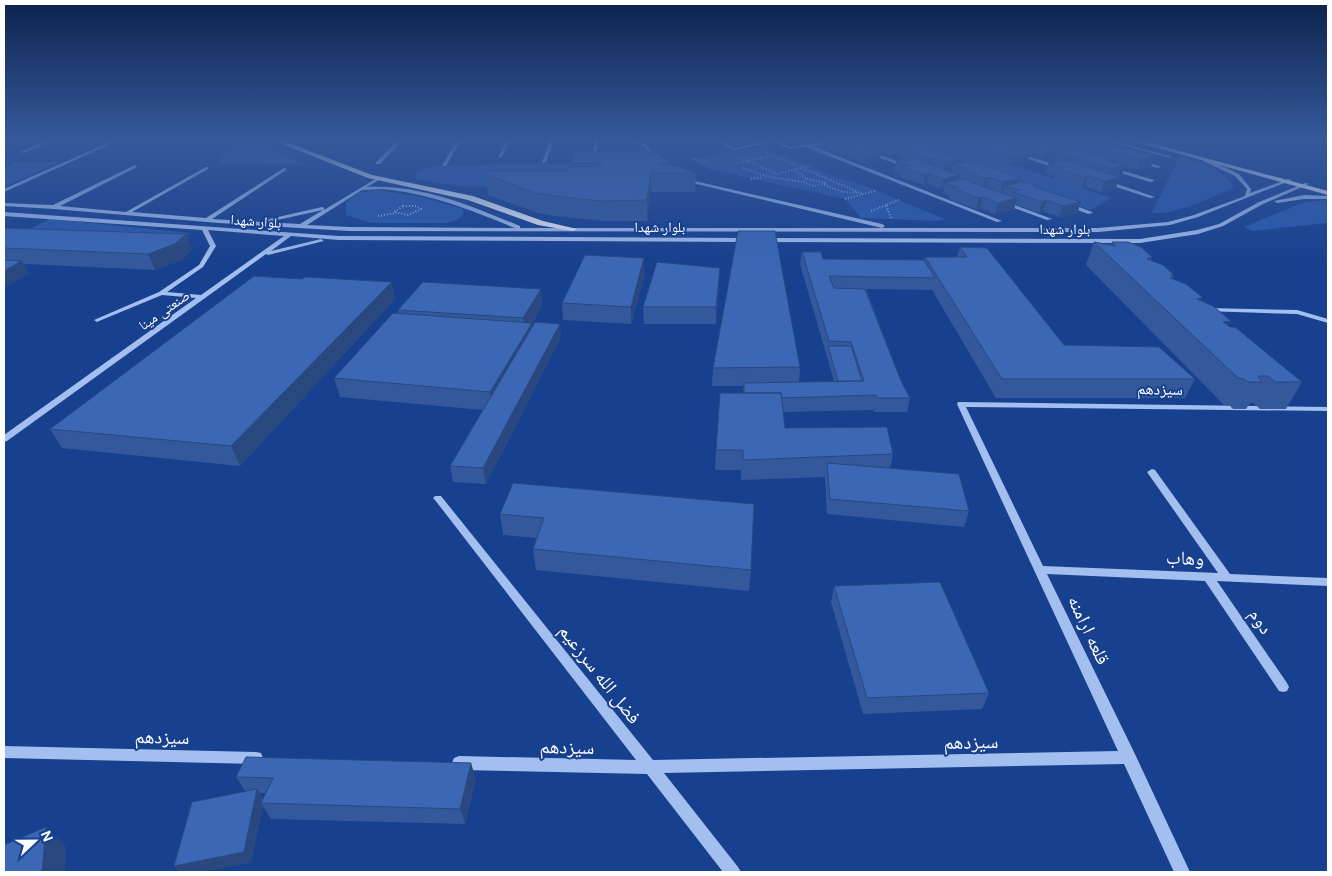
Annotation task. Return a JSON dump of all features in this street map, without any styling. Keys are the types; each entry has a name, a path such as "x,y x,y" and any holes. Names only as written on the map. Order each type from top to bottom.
{"main road":[{"path":"386,181 470,198 541,223 573,229"},
{"path":"1288,181 1328,192"}],"street":[{"path":"4,191 27,181"},
{"path":"54,207 106,181"},
{"path":"128,212 183,181"},
{"path":"207,220 266,181"},
{"path":"246,222 299,215 339,203 374,181"},
{"path":"692,181 811,207 846,218 901,230 907,240"},
{"path":"896,181 999,221"},
{"path":"1102,181 1152,197"},
{"path":"1244,181 1250,189 1248,196"},
{"name":"بلوار شهدا","path":"4,205 128,212 207,220 349,229 830,228 1098,230 1168,224 1196,216 1288,181"},
{"name":"بلوار شهدا","path":"4,214 88,219 206,230 339,238 1117,242 1170,237 1198,232 1221,225 1262,203 1304,185"},
{"path":"361,189 382,188 435,198 459,204 523,229"},
{"path":"1262,203 1304,197 1328,198"},
{"path":"995,199 1050,219"},
{"name":"صنعتی مینا","path":"4,439 263,255 288,235 339,203"},
{"path":"1062,203 1090,213"},
{"path":"830,228 842,225 846,218"},
{"path":"97,320 161,293 201,266 213,246 206,230"},
{"path":"263,255 296,245 339,238"},
{"path":"1117,242 1124,249"},
{"path":"161,293 203,297"},
{"path":"1200,310 1296,312 1328,321"},
{"path":"1292,402 1299,409"},
{"name":"سیزدهم","path":"961,404 1328,409"},
{"name":"قلعه ارامنه","path":"961,404 1182,872"},
{"path":"1152,472 1227,578"},
{"name":"فضل الله سرزعیم","path":"438,498 733,872"},
{"name":"وهاب","path":"1040,570 1328,582"},
{"name":"دوم","path":"1208,577 1282,687"},
{"name":"سیزدهم","path":"4,752 272,758"},
{"name":"سیزدهم","path":"442,762 650,767 1129,757"}],"path":[{"path":"796,181 809,185 824,185 843,192 863,194"},
{"path":"824,181 826,183 824,185"},
{"path":"833,181 863,194"},
{"path":"845,199 875,190"},
{"path":"891,219 886,205 899,200"},
{"path":"403,206 421,208 414,214 397,214 394,210 403,206"}],"shaded area":[{"path":"4,181 17,181 4,187"},
{"path":"427,181 568,181 566,189 458,186"},
{"path":"762,181 852,181 945,219 937,221 861,218 845,199"},
{"path":"1007,181 1060,181 1111,198 1091,210"},
{"path":"1168,181 1230,181 1234,187 1181,209 1169,212 1152,212"},
{"path":"380,190 421,197 463,209 464,213 457,220 446,223 371,223 346,215 346,202 360,192"},
{"path":"1328,200 1328,223 1252,231 1244,227 1304,202"},
{"path":"50,219 190,233 172,245 7,240"}],"building":[{"path":"502,181 650,181 647,200 602,201 536,193"},
{"path":"972,181 976,183 973,183 1017,198 998,203 952,188 959,187 945,183"},
{"path":"1021,182 1081,202 1063,206 1047,200 1042,202 1013,192 1020,190 1005,186"},
{"path":"4,228 186,234 175,244 148,254 4,248"},
{"path":"738,231 775,231 800,367 713,368"},
{"path":"1094,242 1116,246 1112,242 1128,242 1141,247 1152,257 1147,259 1163,265 1174,275 1171,275 1174,277 1170,278 1186,284 1203,298 1197,299 1213,306 1231,321 1223,322 1230,327 1235,327 1302,382 1275,382 1268,376 1258,376 1262,382 1248,382 1238,378"},
{"path":"960,247 987,248 1064,345 1159,347 1195,379 1002,379 925,257 967,257"},
{"path":"802,252 821,252 823,259 924,260 935,278 829,276 834,288 865,289 901,381 910,398 878,398 876,395 782,398 781,393 744,393 744,383 864,381 851,342 829,341"},
{"path":"585,255 644,258 631,307 562,303"},
{"path":"4,260 22,261 4,271"},
{"path":"657,262 720,268 716,307 643,307"},
{"path":"254,276 392,282 231,446 50,429"},
{"path":"423,282 541,289 523,318 398,310"},
{"path":"393,313 532,323 490,392 334,378"},
{"path":"535,322 560,324 483,468 450,466"},
{"path":"828,346 851,346 862,381 838,381"},
{"path":"720,393 781,393 785,428 887,427 893,454 743,460 743,450 716,450"},
{"path":"827,463 959,474 969,511 830,499"},
{"path":"513,483 754,504 751,570 533,549 544,518 500,514"},
{"path":"940,582 989,693 867,698 834,586"},
{"path":"246,757 471,763 460,809 261,803 273,778 236,777"},
{"path":"257,789 244,852 174,866 192,802"},
{"path":"46,827 42,872 4,872 4,845"}]}
